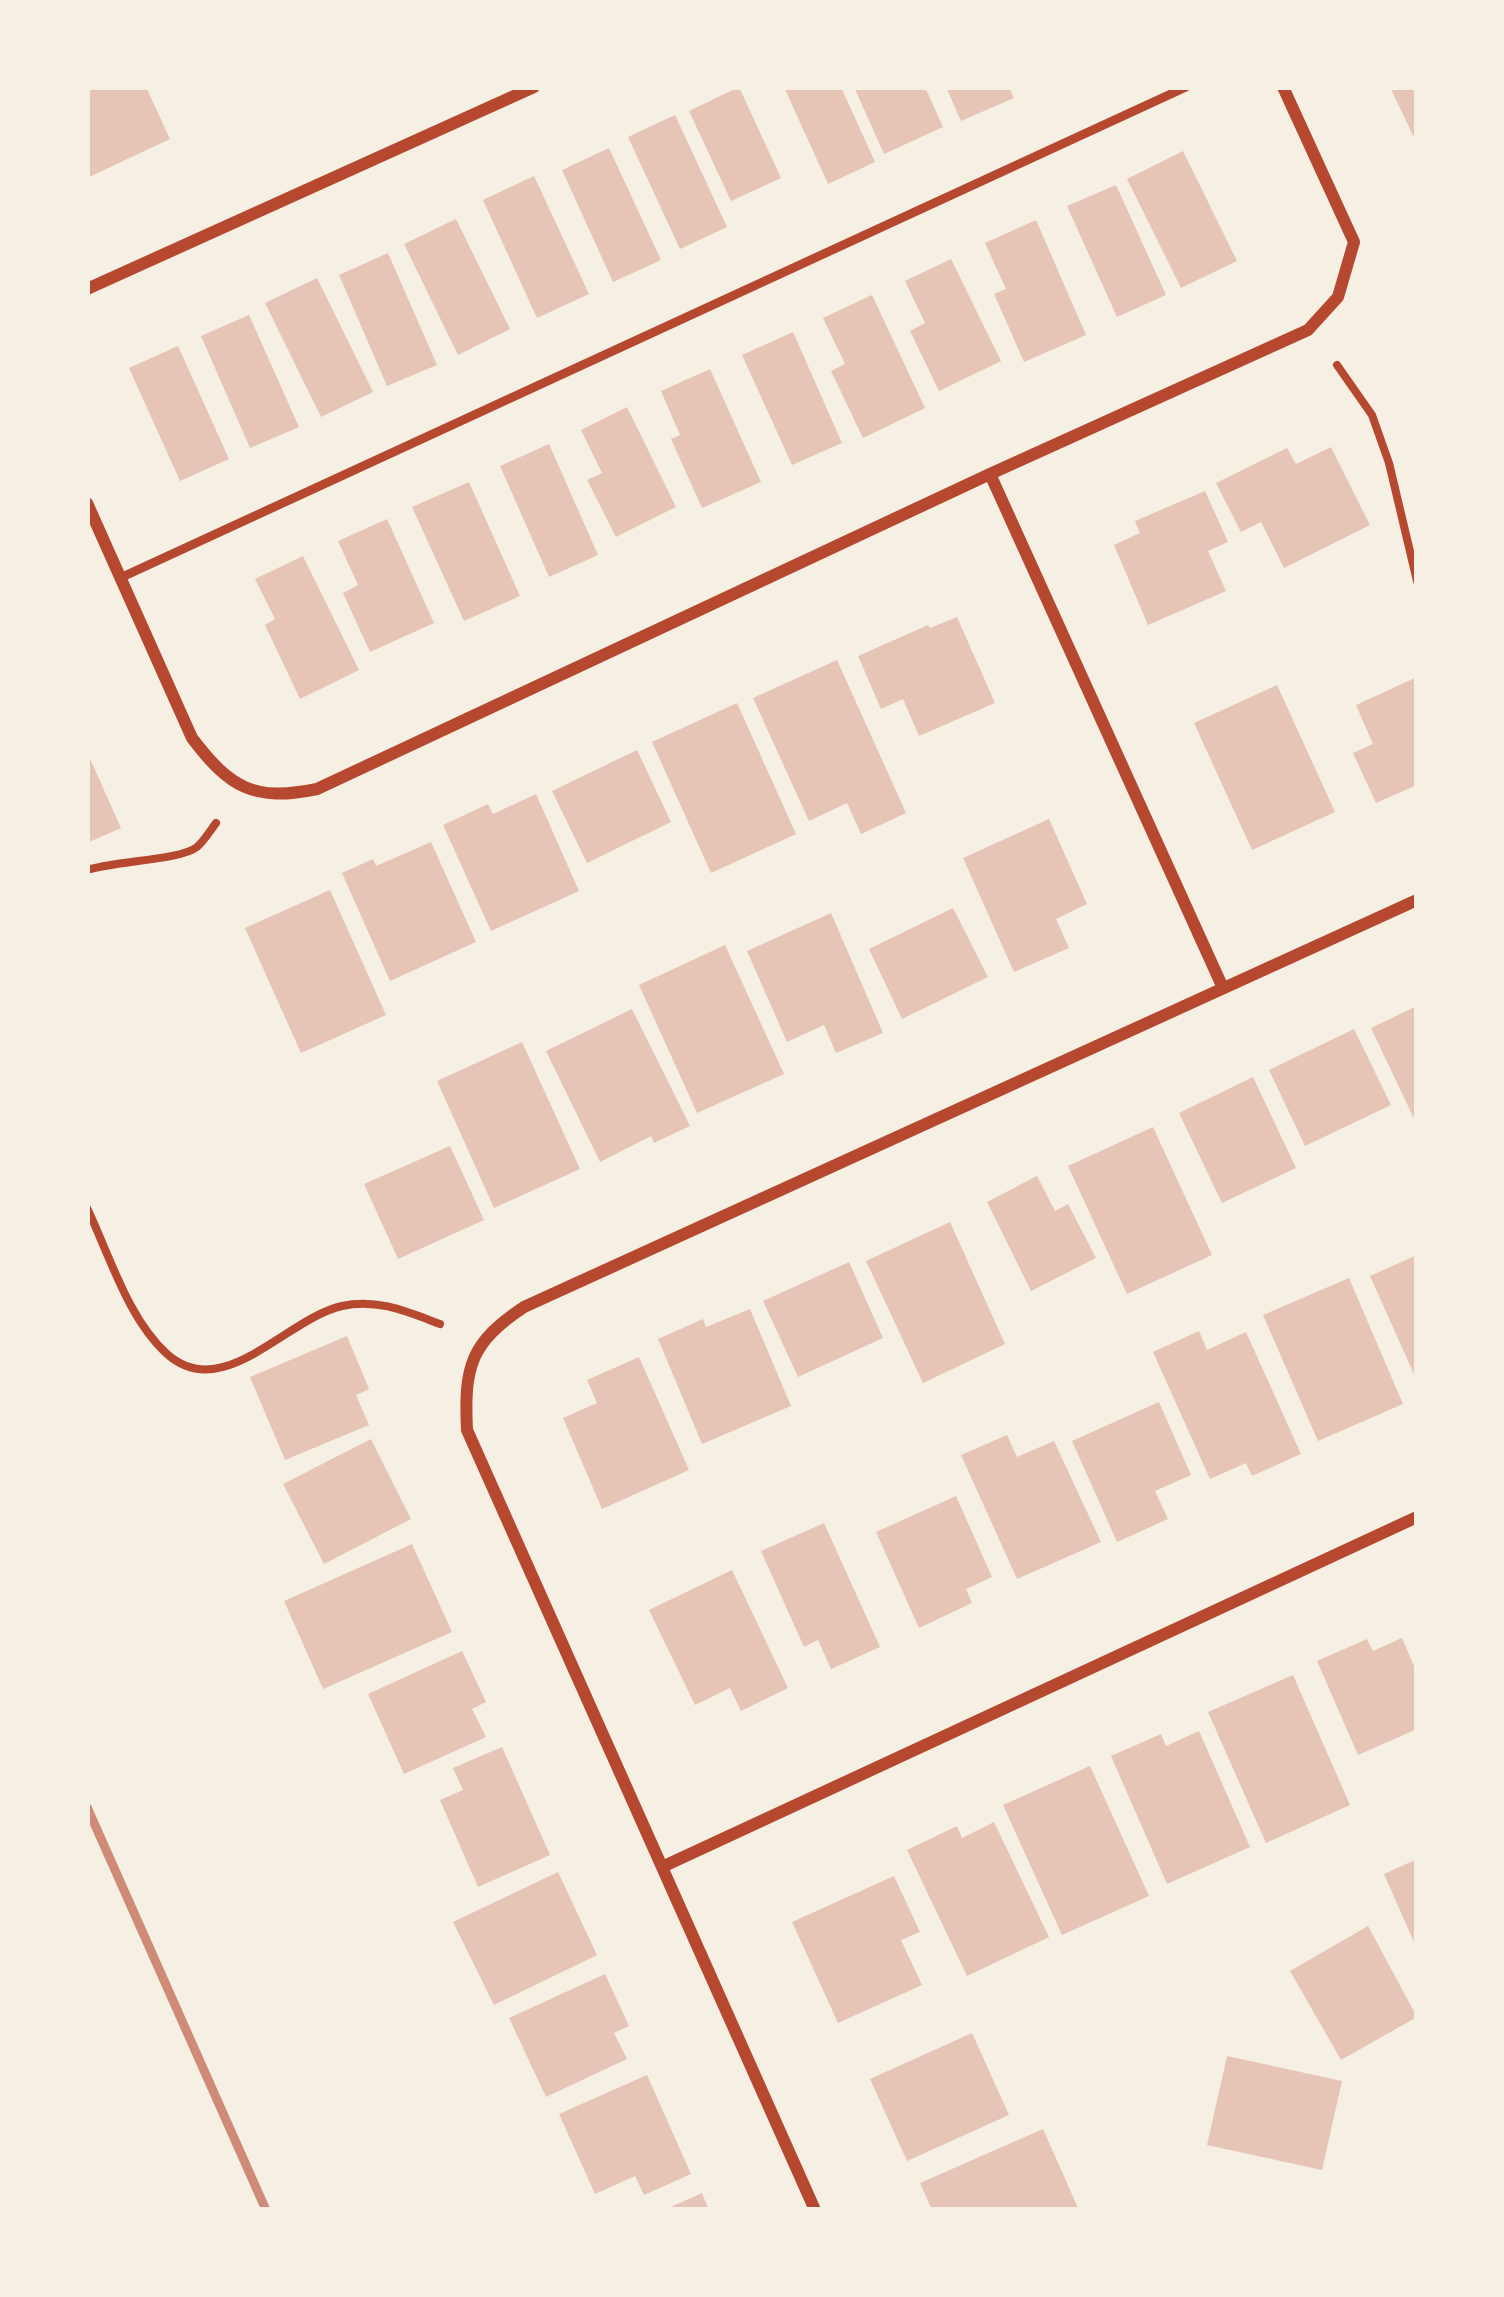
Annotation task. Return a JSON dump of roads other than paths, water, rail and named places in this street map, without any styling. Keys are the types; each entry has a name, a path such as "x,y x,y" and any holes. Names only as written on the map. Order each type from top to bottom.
{"street":[{"path":"87,289 534,87"},
{"path":"87,503 192,738 214,767 242,789 282,796 317,789 990,474 1308,331 1338,297 1354,242 1283,87"},
{"path":"990,474 1223,988"},
{"path":"815,2210 467,1430 465,1390 475,1350 494,1327 524,1307 1417,900"},
{"path":"662,1867 1417,1517"}],"lane":[{"path":"120,578 1186,87"}],"railway":[{"path":"87,1807 266,2210"}]}
